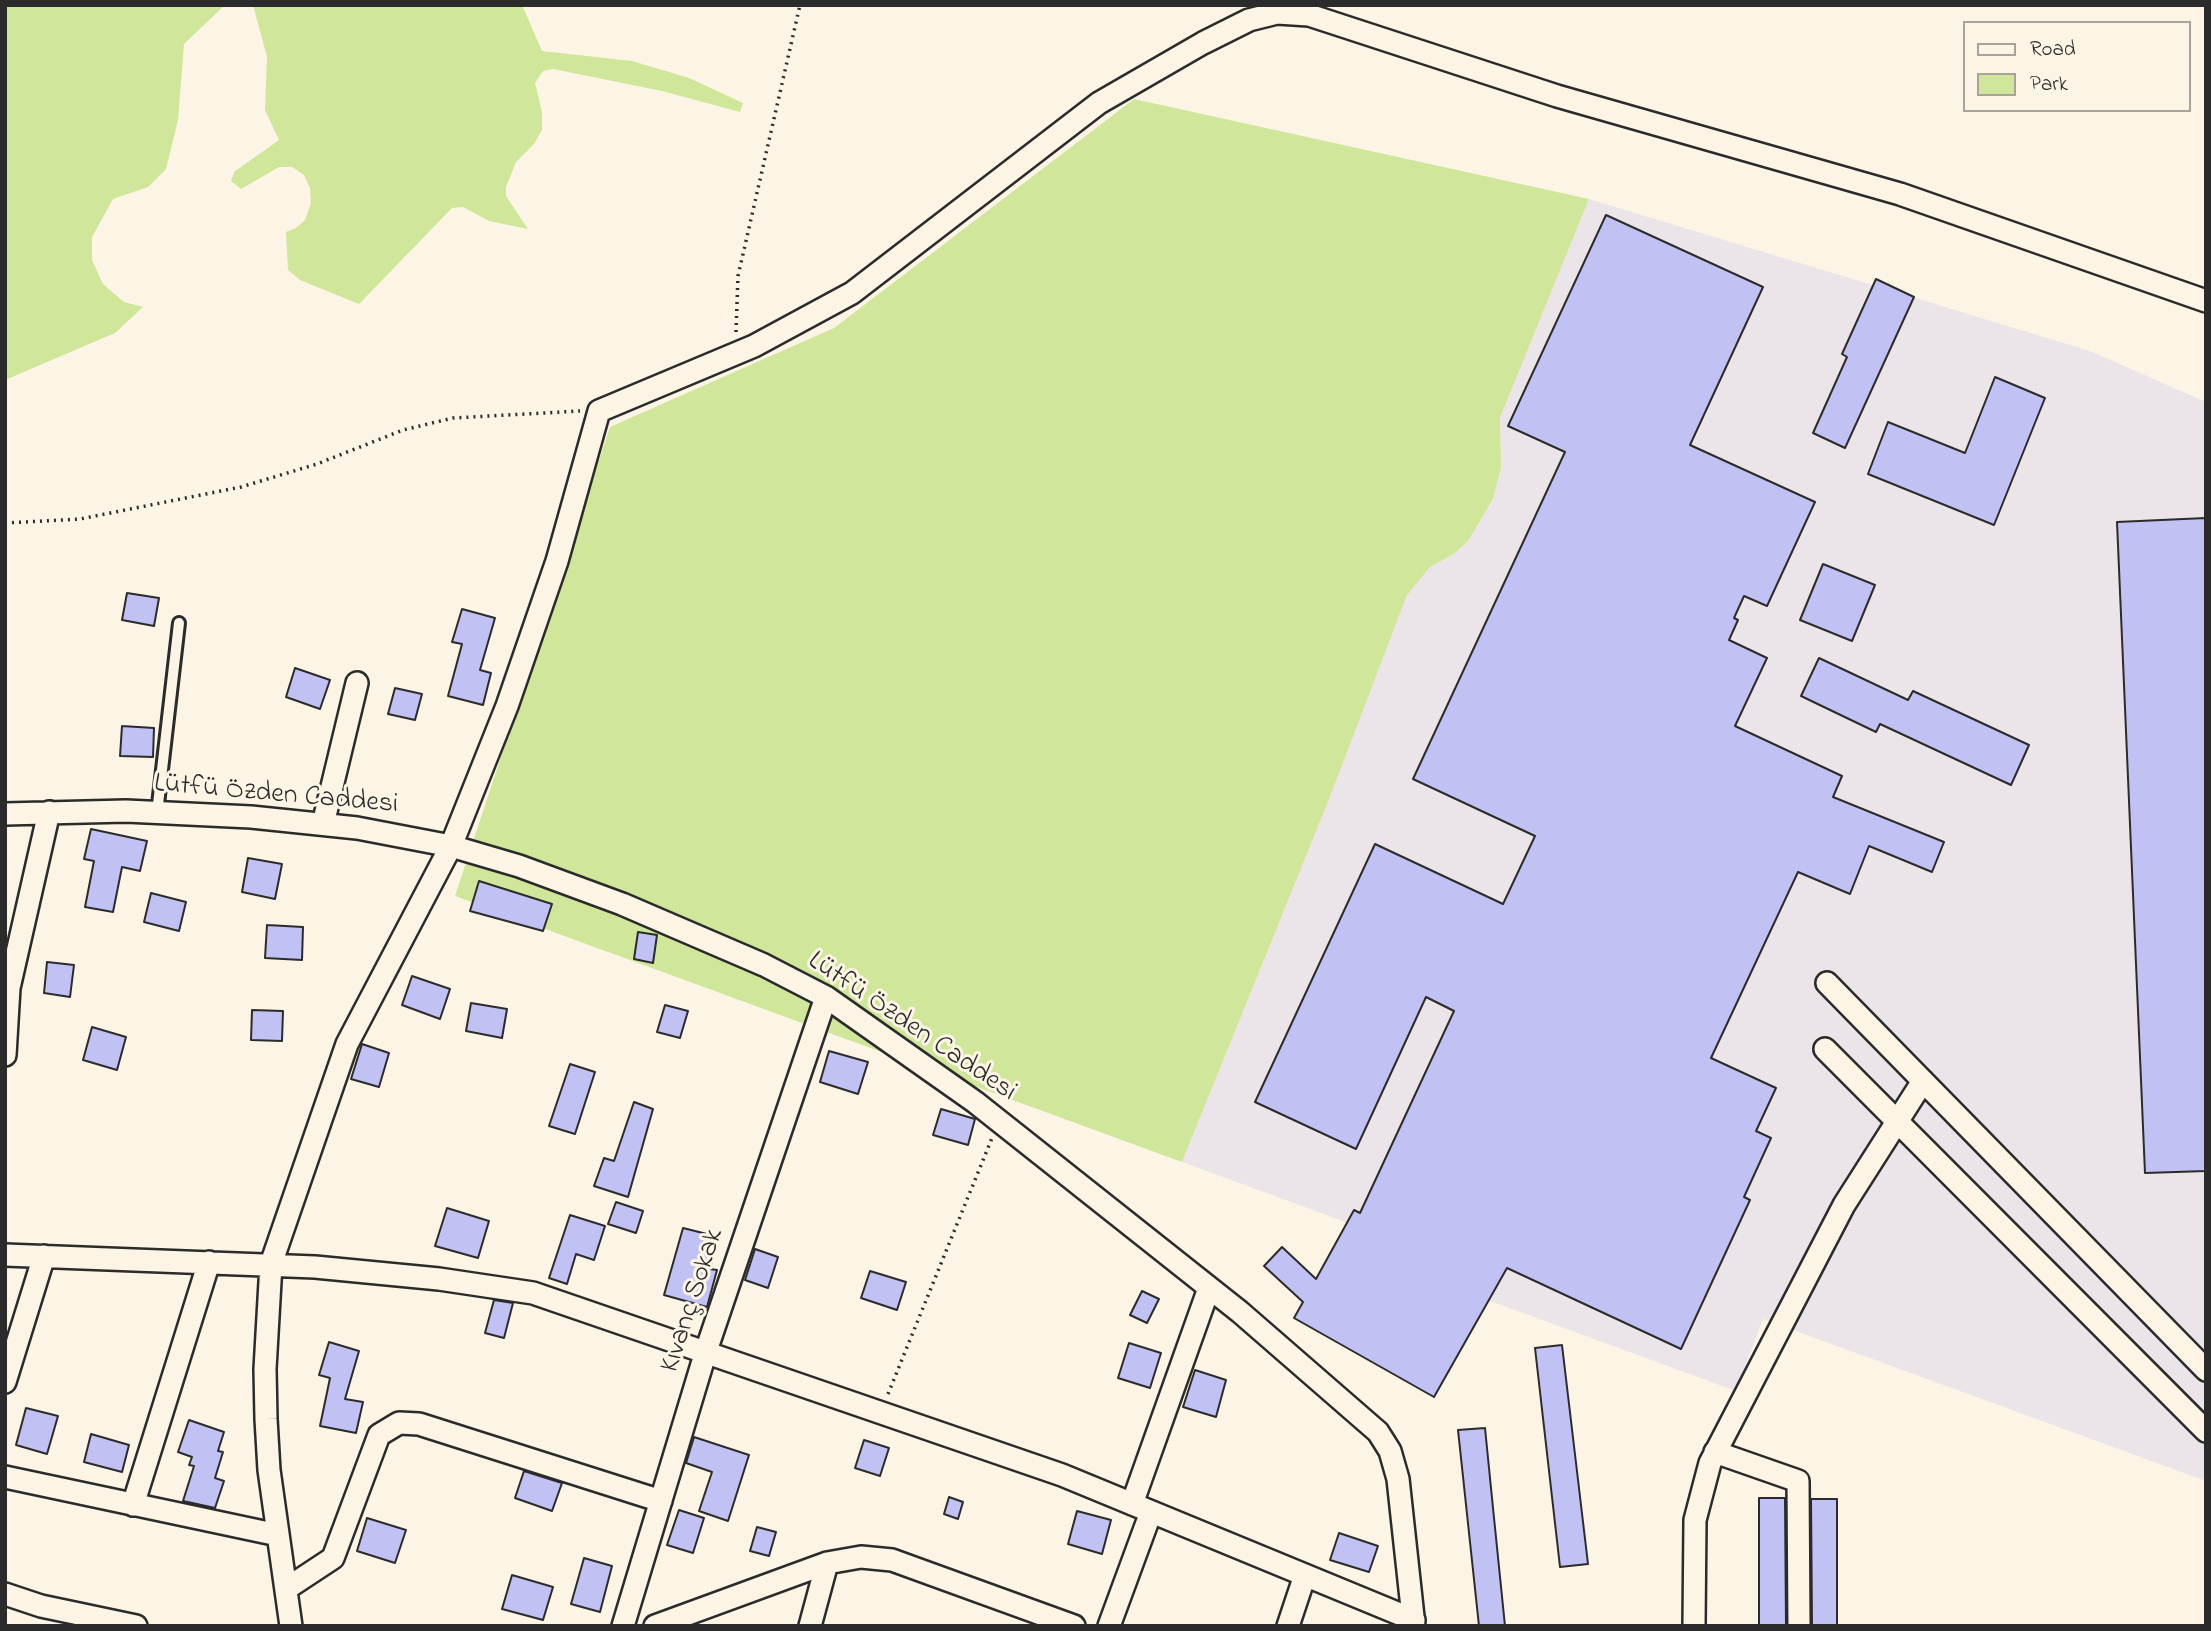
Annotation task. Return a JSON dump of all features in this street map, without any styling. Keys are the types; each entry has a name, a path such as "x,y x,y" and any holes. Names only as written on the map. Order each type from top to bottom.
{"street":[{"path":"291,1626 266,1419 266,1329 271,1264 347,1044 451,846 533,635 599,411 739,352 852,293 1099,103 1203,43 1249,20 1277,13 1308,15 1557,96 1888,190 2206,301"},
{"path":"323,824 357,683"},
{"path":"5,1055 7,988 49,812"},
{"name":"Lütfü Özden Caddesi","path":"5,814 157,813 323,824 451,846 519,866 622,904 764,965 826,997 999,1121 1209,1288 1360,1415 1384,1441 1398,1479 1414,1623"},
{"path":"1827,983 2206,1370"},
{"name":"Kıvanç Sokak","path":"623,1626 706,1351 826,997"},
{"path":"1825,1049 2206,1432"},
{"path":"1694,1626 1695,1520 1702,1484 1715,1452 1844,1205 1923,1082"},
{"path":"5,1255 271,1264 377,1272 533,1293 1062,1475 1414,1623"},
{"path":"5,1382 44,1256"},
{"path":"133,1505 209,1262"},
{"path":"1110,1626 1142,1508 1209,1288"},
{"path":"286,1589 333,1558 379,1435 399,1423 419,1424 661,1501"},
{"path":"1715,1452 1798,1481 1799,1626"},
{"path":"5,1478 278,1535"},
{"path":"655,1626 827,1563 861,1557 892,1560 1074,1626"},
{"path":"810,1626 827,1563"},
{"path":"1287,1626 1305,1575"},
{"path":"5,1594 41,1606 136,1626"}],"lane":[{"path":"157,813 179,623"}],"path":[{"path":"739,352 735,324 738,276 800,5"},
{"path":"5,523 80,519 241,487 317,464 403,430 453,418 599,411"},
{"path":"881,1412 999,1121"}],"shaded area":[{"path":"1589,199 2090,351 2206,402 2206,1481 1763,1319 1736,1391 1482,1298 1490,1275 1182,1162 1328,802 1407,594 1430,567 1454,554 1468,541 1493,499 1501,468 1500,418"}],"green space":[{"path":"5,5 225,5 184,44 178,120 166,169 148,187 113,199 92,237 92,260 103,284 124,302 143,307 115,333 5,380"},
{"path":"253,5 522,5 542,51 632,61 689,78 743,103 740,112 662,91 553,69 543,71 535,83 542,112 542,130 534,144 516,162 506,187 506,196 528,229 489,221 463,207 452,208 359,304 300,280 288,270 286,232 305,220 311,203 310,188 304,175 292,167 279,167 241,189 231,181 234,172 279,140 265,110 267,57"},
{"path":"1134,99 1589,199 1500,418 1501,468 1493,499 1468,541 1454,554 1430,567 1407,595 1328,802 1182,1162 455,896 610,427 834,328"}],"building":[{"path":"1606,215 1763,287 1690,445 1815,502 1767,606 1744,596 1734,618 1738,620 1729,640 1767,658 1735,726 1842,776 1833,797 1944,842 1932,872 1869,846 1850,894 1798,872 1711,1058 1776,1088 1756,1131 1771,1138 1744,1197 1750,1200 1681,1349 1507,1268 1434,1397 1294,1318 1303,1302 1264,1266 1282,1247 1316,1279 1354,1210 1360,1213 1454,1011 1426,997 1356,1149 1255,1102 1375,844 1503,904 1535,836 1413,779 1565,452 1508,426"},
{"path":"1876,279 1914,297 1845,448 1813,433 1847,357 1842,354"},
{"path":"1995,377 2045,398 1994,525 1868,474 1888,422 1965,453"},
{"path":"2206,518 2206,1171 2145,1173 2117,522"},
{"path":"1823,564 1875,585 1852,641 1800,620"},
{"path":"127,593 159,598 154,626 122,620"},
{"path":"462,609 495,618 480,670 491,673 483,705 448,696 462,644 452,642"},
{"path":"1819,658 1908,700 1913,691 2029,745 2011,785 1880,724 1876,732 1801,696"},
{"path":"295,668 330,680 320,709 286,697"},
{"path":"395,688 422,694 415,720 388,714"},
{"path":"122,726 154,728 153,757 120,756"},
{"path":"91,829 147,841 140,871 122,867 113,912 85,907 94,861 84,859"},
{"path":"248,858 282,864 275,899 242,892"},
{"path":"479,881 552,904 543,931 470,911"},
{"path":"151,893 186,902 179,931 144,922"},
{"path":"267,925 303,927 302,960 265,958"},
{"path":"638,932 657,935 653,963 634,959"},
{"path":"47,962 74,965 70,997 44,993"},
{"path":"412,976 450,989 440,1019 402,1005"},
{"path":"471,1003 507,1009 502,1038 466,1031"},
{"path":"665,1005 688,1011 680,1038 657,1032"},
{"path":"252,1010 283,1011 282,1041 251,1040"},
{"path":"92,1027 126,1037 117,1070 83,1060"},
{"path":"362,1044 389,1053 379,1087 351,1079"},
{"path":"829,1051 868,1062 858,1094 820,1082"},
{"path":"570,1064 595,1072 575,1134 549,1126"},
{"path":"634,1102 653,1109 628,1197 594,1186 604,1158 614,1161"},
{"path":"941,1109 975,1119 968,1145 933,1135"},
{"path":"616,1202 643,1211 636,1233 608,1224"},
{"path":"447,1208 489,1221 478,1258 435,1246"},
{"path":"570,1215 605,1226 594,1260 576,1254 567,1284 549,1278"},
{"path":"683,1228 719,1237 710,1269 717,1270 707,1307 664,1295"},
{"path":"755,1249 778,1257 768,1288 745,1280"},
{"path":"870,1271 906,1282 897,1310 861,1298"},
{"path":"1142,1291 1159,1299 1147,1323 1130,1315"},
{"path":"494,1300 513,1303 504,1338 485,1333"},
{"path":"329,1342 359,1351 345,1399 363,1402 356,1433 320,1426 330,1378 319,1375"},
{"path":"1129,1343 1161,1353 1150,1388 1118,1378"},
{"path":"1562,1345 1588,1564 1560,1567 1535,1348"},
{"path":"1195,1370 1226,1380 1216,1417 1183,1407"},
{"path":"26,1408 58,1416 47,1454 16,1445"},
{"path":"189,1420 224,1432 218,1451 223,1452 215,1478 224,1481 215,1508 183,1501 194,1466 189,1465 192,1457 178,1452"},
{"path":"1485,1428 1505,1626 1479,1626 1458,1430"},
{"path":"91,1434 129,1445 122,1472 84,1462"},
{"path":"694,1437 749,1455 728,1521 699,1511 712,1472 686,1463"},
{"path":"864,1440 889,1448 880,1476 855,1468"},
{"path":"524,1471 562,1483 552,1511 515,1498"},
{"path":"949,1497 963,1502 958,1519 944,1514"},
{"path":"1759,1498 1785,1498 1786,1626 1759,1626"},
{"path":"1811,1499 1837,1499 1837,1626 1812,1626"},
{"path":"679,1510 704,1518 693,1553 667,1545"},
{"path":"1077,1511 1111,1520 1102,1554 1068,1544"},
{"path":"367,1518 406,1530 395,1563 357,1551"},
{"path":"757,1527 776,1532 769,1556 750,1551"},
{"path":"1339,1533 1378,1546 1369,1572 1330,1560"},
{"path":"584,1558 612,1566 600,1612 571,1604"},
{"path":"512,1575 553,1587 543,1620 502,1609"}]}
